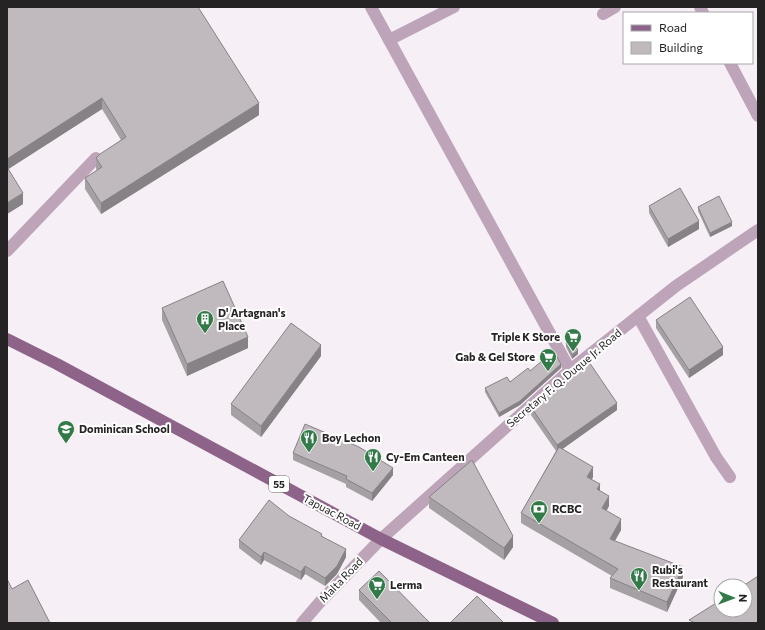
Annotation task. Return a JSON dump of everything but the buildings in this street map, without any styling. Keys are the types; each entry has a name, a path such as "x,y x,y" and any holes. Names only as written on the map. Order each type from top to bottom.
{"main road":[{"name":"Tapuac Road","path":"7,339 64,368 381,539 553,623"}],"street":[{"path":"371,7 570,370"},
{"path":"389,40 454,7"},
{"path":"603,14 615,7"},
{"path":"731,64 758,116"},
{"path":"7,251 96,158"},
{"name":"Secretary F. Q. Duque Jr. Road","path":"381,539 570,370 676,286 758,230"},
{"path":"638,316 716,457 730,477"},
{"name":"Malta Road","path":"302,623 320,602 381,539"}],"place":[{"name":"D' Artagnan's Place","path":"205,334"},
{"name":"Triple K Store","path":"573,352"},
{"name":"Gab & Gel Store","path":"548,372"},
{"name":"Dominican School","path":"66,444"},
{"name":"Boy Lechon","path":"309,453"},
{"name":"Cy-Em Canteen","path":"373,472"},
{"name":"RCBC","path":"539,524"},
{"name":"Rubi's Restaurant","path":"639,591"},
{"name":"Lerma","path":"377,600"}]}
